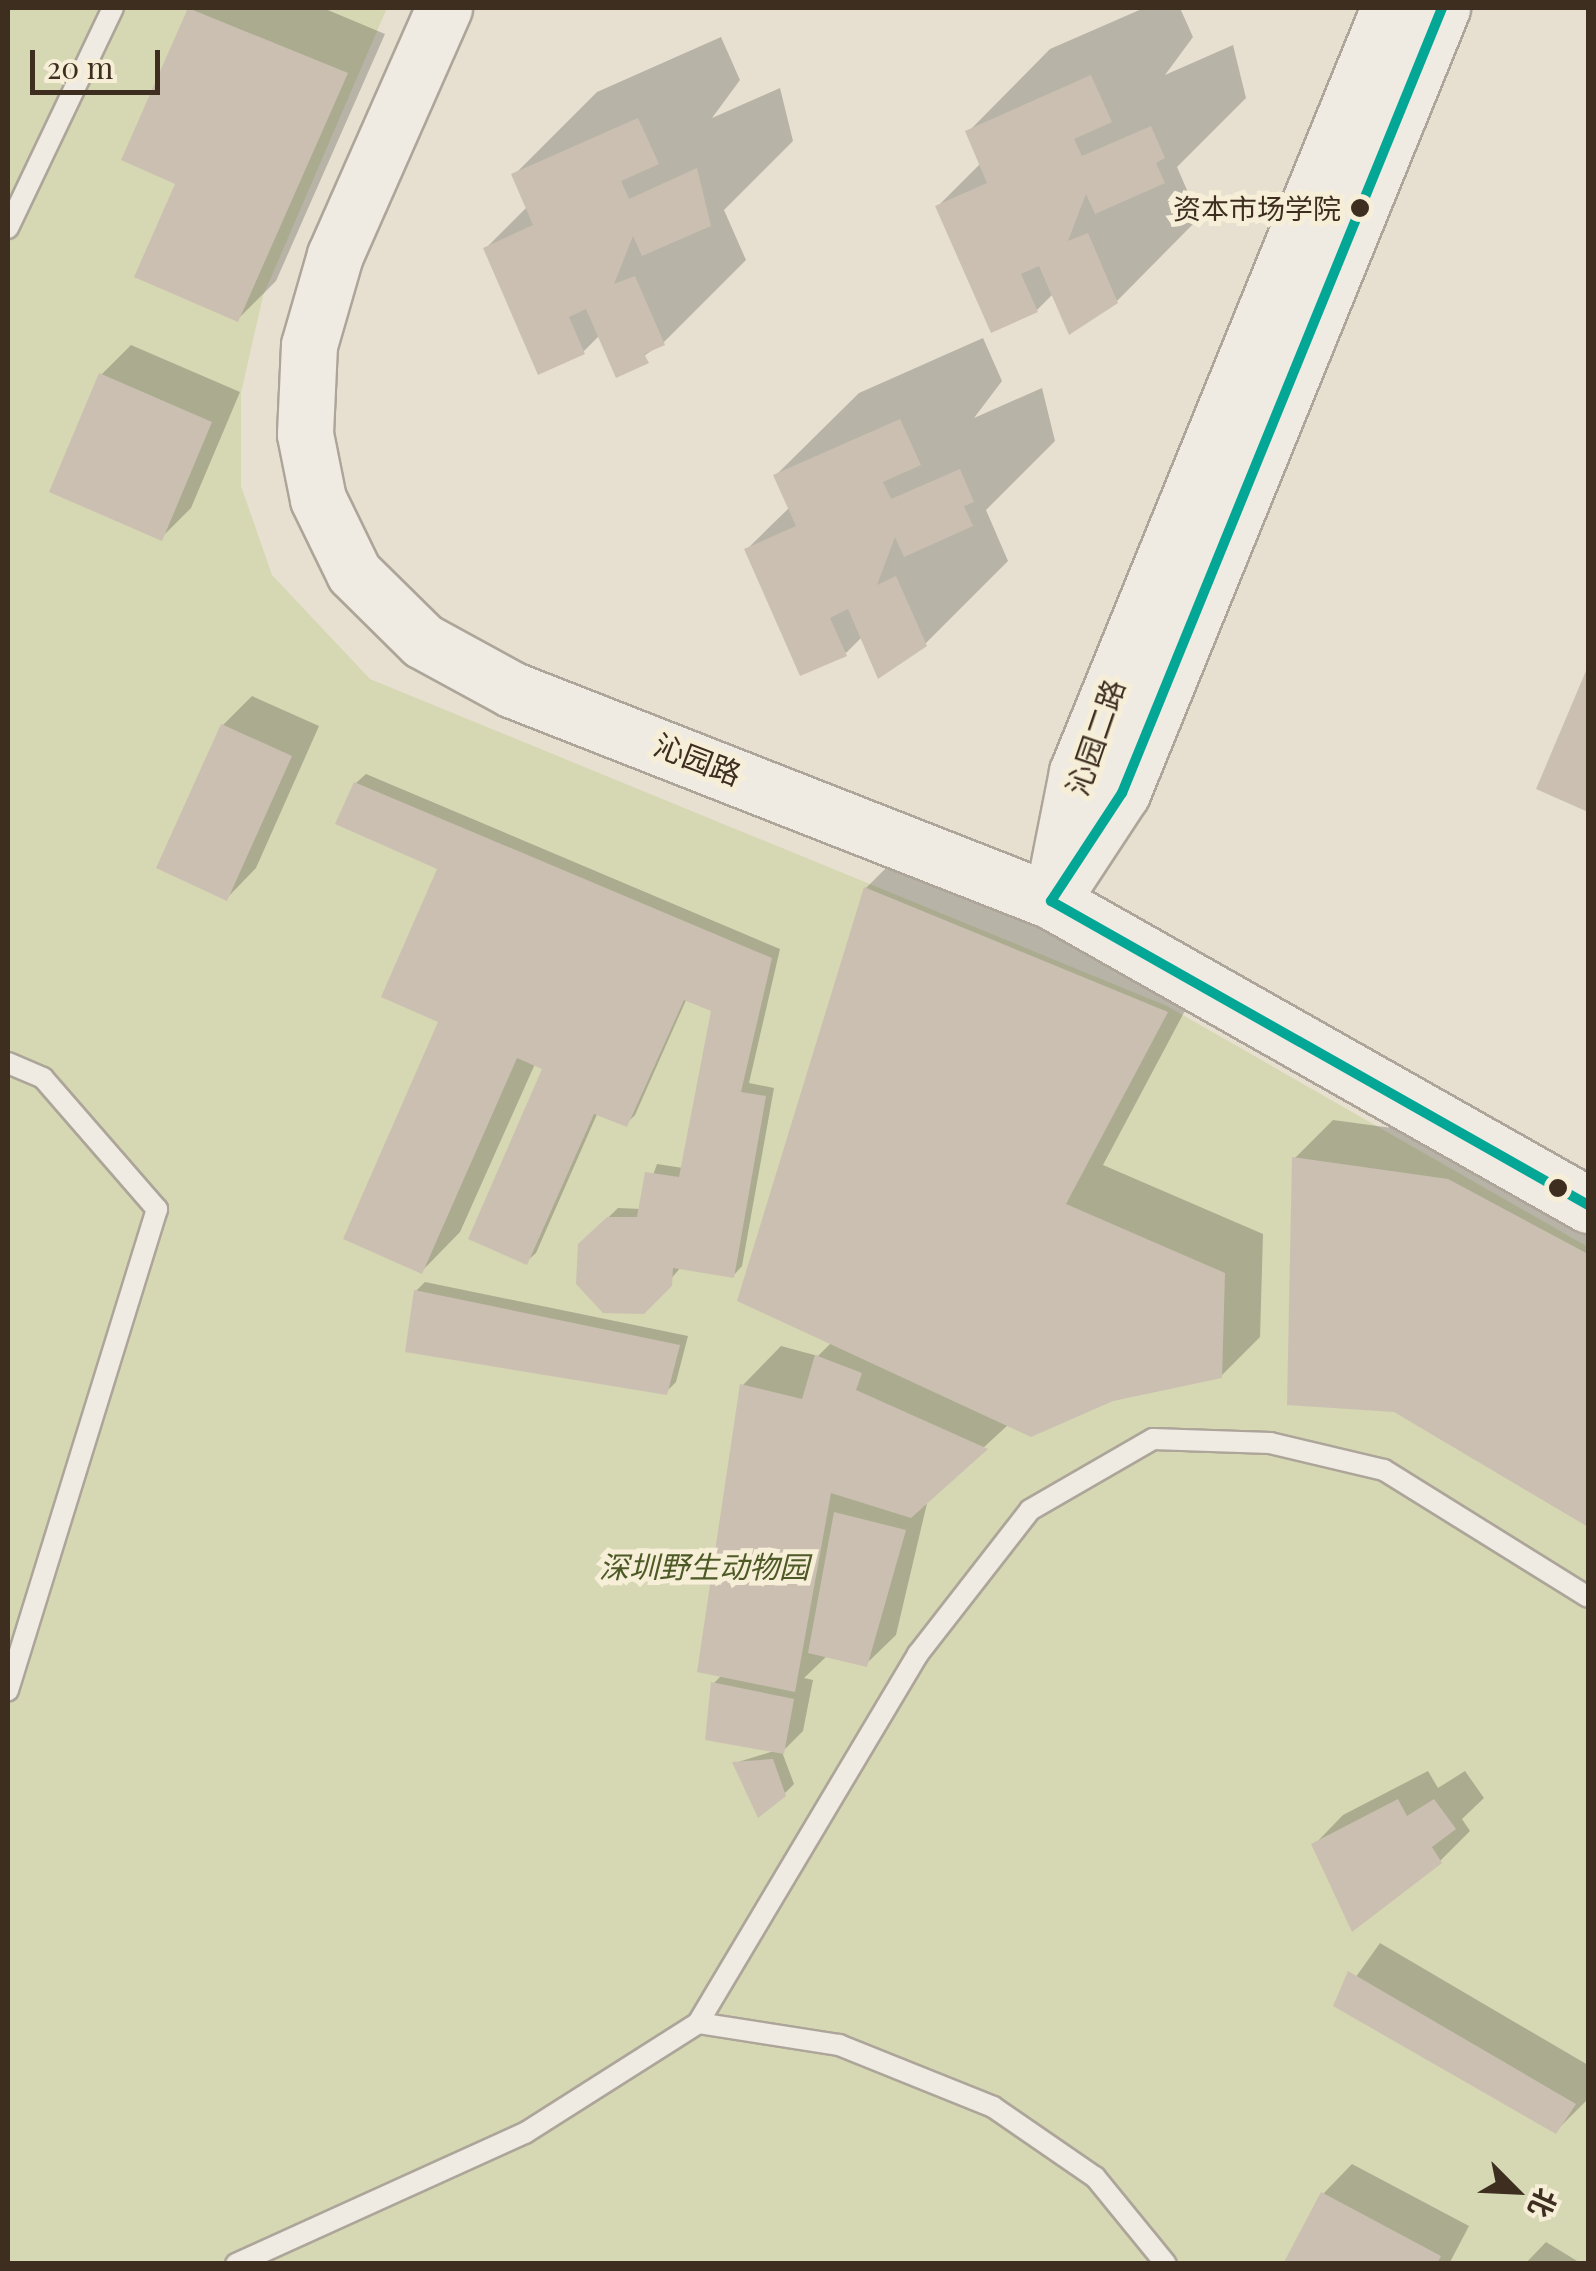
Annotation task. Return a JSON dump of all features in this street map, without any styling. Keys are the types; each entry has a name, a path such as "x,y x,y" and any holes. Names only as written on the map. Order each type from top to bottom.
{"street":[{"name":"沁园路","path":"444,8 335,255 308,346 305,434 318,499 354,573 422,641 513,690 1052,900 1588,1206"},
{"name":"沁园二路","path":"1052,900 1078,772 1389,8"},
{"name":"沁园二路","path":"1052,900 1122,793 1442,8"}],"lane":[{"path":"8,228 113,8"},
{"path":"8,1063 43,1078 157,1210 8,1690"},
{"path":"236,2264 525,2133 698,2023 918,1654 1030,1510 1154,1439 1270,1444 1384,1470 1588,1598"},
{"path":"698,2023 839,2045 993,2107 1094,2177 1166,2264"}],"green space":[{"name":"深圳野生动物园","path":"8,8 387,8 263,296 241,393 241,486 272,575 370,679 1167,1006 1588,1247 1588,2263 8,2263"}],"building":[{"path":"188,8 348,73 238,322 134,277 175,184 121,160"},
{"path":"1091,75 1112,122 1074,139 1082,156 1151,126 1165,158 1156,163 1165,183 1095,214 1086,194 1068,241 1088,233 1118,303 1069,335 1039,266 1021,274 1038,312 991,333 935,206 987,183 965,131"},
{"path":"638,118 659,164 621,181 629,199 697,168 711,226 642,256 633,236 614,284 635,276 665,345 644,354 649,363 616,378 586,309 569,317 585,354 538,375 483,248 533,225 511,174"},
{"path":"99,373 212,422 162,541 49,492"},
{"path":"900,419 921,465 883,482 891,499 960,469 974,502 964,506 973,526 904,557 895,537 877,585 896,576 927,646 878,679 848,609 830,618 847,656 800,676 744,549 796,526 773,475"},
{"path":"1588,666 1588,812 1536,789"},
{"path":"221,724 292,756 227,901 156,868"},
{"path":"354,782 772,958 741,1092 766,1096 734,1278 673,1268 672,1286 644,1314 603,1313 576,1284 578,1244 607,1217 637,1217 645,1172 679,1177 711,1011 684,1000 627,1127 594,1114 527,1265 468,1239 542,1069 517,1058 422,1274 343,1239 438,1022 381,997 437,869 335,824"},
{"path":"864,887 1168,1012 1066,1204 1225,1273 1222,1378 1113,1401 1031,1437 737,1301"},
{"path":"1292,1157 1448,1179 1588,1254 1588,1527 1394,1412 1287,1405"},
{"path":"414,1290 680,1345 667,1395 405,1352"},
{"path":"815,1355 862,1373 856,1390 988,1449 911,1518 831,1493 795,1692 697,1672 740,1384 802,1399"},
{"path":"834,1512 906,1530 867,1667 808,1653"},
{"path":"711,1682 794,1699 784,1754 705,1740"},
{"path":"773,1759 786,1796 758,1818 732,1762"},
{"path":"1398,1799 1407,1816 1434,1799 1456,1829 1432,1847 1442,1863 1352,1932 1311,1844"},
{"path":"1348,1971 1576,2104 1556,2134 1333,2006"},
{"path":"1321,2192 1441,2256 1437,2264 1283,2264"}],"transit line":[{"path":"1051,901 1122,793 1442,8"},
{"path":"1051,901 1588,1205"}],"place":[{"name":"资本市场学院","path":"1360,208"}]}
